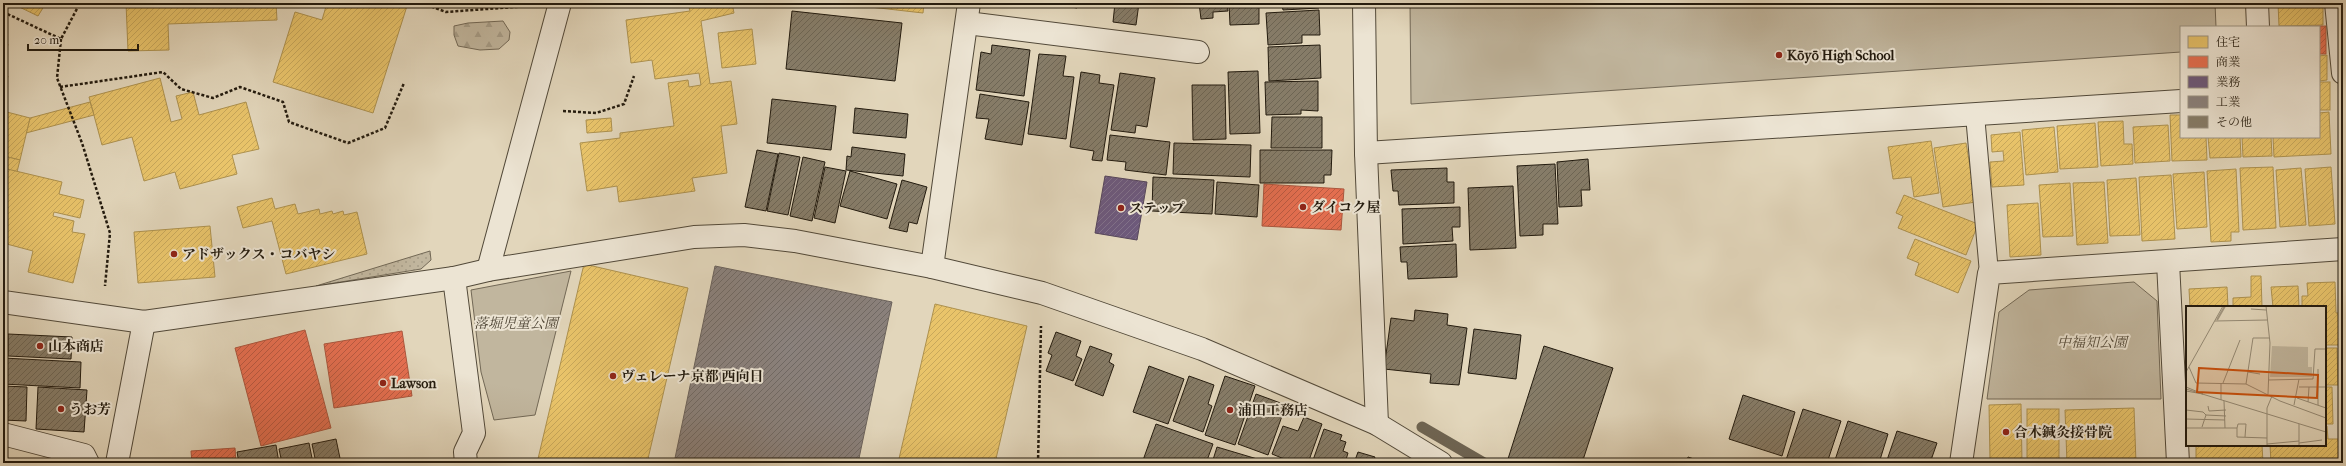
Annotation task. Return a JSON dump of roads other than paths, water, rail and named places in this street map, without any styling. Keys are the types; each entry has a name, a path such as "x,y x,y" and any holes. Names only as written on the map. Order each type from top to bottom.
{"street":[{"path":"488,270 560,3"},
{"path":"1364,3 1366,153 1377,424"},
{"path":"2257,3 2258,26"},
{"path":"2336,3 2343,73"},
{"path":"932,267 968,13 1198,52"},
{"path":"1366,153 2180,101"},
{"path":"3,302 144,322 454,278 488,270 694,237 744,235 795,240 932,267 1042,293 1202,349 1377,424 1441,463"},
{"path":"1961,463 1989,273 2343,249"},
{"path":"2168,262 2178,463"},
{"path":"454,278 474,433 465,452 466,463"},
{"path":"117,463 144,322"},
{"path":"3,434 84,455 88,463"}],"lane":[{"path":"1974,115 1989,273"}],"waterway":[{"path":"1422,427 1484,463"}],"place":[{"name":"Kōyō High School","path":"1779,55"},
{"name":"ダイコク屋","path":"1303,207"},
{"name":"ステップ","path":"1121,208"},
{"name":"アドザックス・コバヤシ","path":"174,254"},
{"name":"山本商店","path":"40,346"},
{"name":"ヴェレーナ京都 西向日","path":"613,376"},
{"name":"Lawson","path":"383,383"},
{"name":"うお芳","path":"61,409"},
{"name":"浦田工務店","path":"1230,410"},
{"name":"合木鍼灸接骨院","path":"2006,432"}],"park label":[{"name":"落堀児童公園","path":"516,323"},
{"name":"中福知公園","path":"2092,342"}]}
